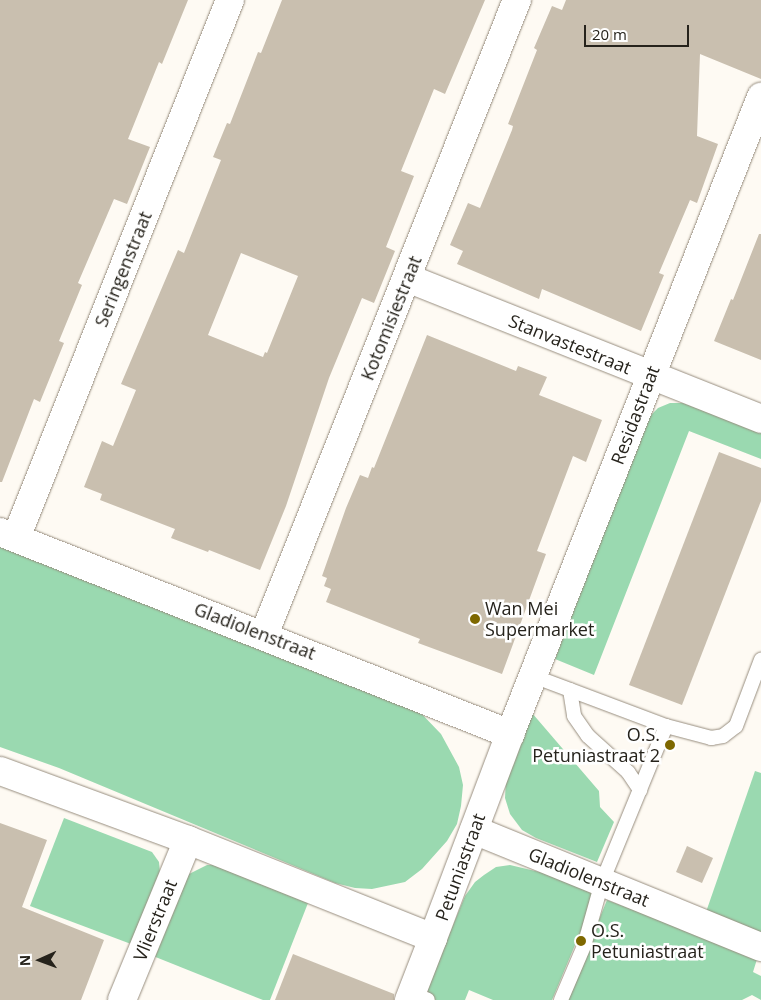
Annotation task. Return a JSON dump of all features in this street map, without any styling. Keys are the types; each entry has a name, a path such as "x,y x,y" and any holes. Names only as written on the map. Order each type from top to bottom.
{"street":[{"name":"Seringenstraat","path":"8,535 230,0"},
{"name":"Kotomisiestraat","path":"264,634 517,0"},
{"name":"Residastraat","path":"510,734 761,97"},
{"name":"Stanvastestraat","path":"407,278 761,419"},
{"name":"Gladiolenstraat","path":"8,535 264,634 510,734"},
{"name":"Petuniastraat","path":"416,998 433,938 510,734"},
{"path":"0,770 188,840 433,938"},
{"name":"Gladiolenstraat","path":"474,830 761,947"},
{"name":"Vlierstraat","path":"122,1000 188,840"}],"lane":[{"path":"533,676 666,726 711,738 723,736 736,726 761,660"},
{"path":"570,690 574,716 588,736 628,772 640,790"},
{"path":"561,1000 584,946 602,882 666,726"}],"green space":[{"path":"670,403 683,403 761,432 761,459 689,431 594,675 555,659 636,438 647,419 658,408"},
{"path":"0,544 416,708 441,734 459,767 463,785 461,806 457,824 447,841 422,869 405,882 372,889 355,888 335,883 59,768 0,747"},
{"path":"532,713 599,791 600,807 614,822 597,862 536,838 522,830 510,814 505,798 506,778"},
{"path":"755,771 761,773 761,933 706,912"},
{"path":"64,818 152,852 159,862 160,873 131,944 30,906"},
{"path":"207,865 214,865 308,903 270,1000 263,1000 153,956 187,875"},
{"path":"510,865 548,874 596,895 552,1000 493,1000 469,990 465,1000 422,1000 465,896 475,882 484,875 496,867"},
{"path":"607,900 758,956 753,972 761,976 761,1000 752,995 742,1000 566,1000"}],"building":[{"path":"0,0 188,0 162,64 159,62 128,139 150,147 127,204 114,199 78,283 82,285 59,341 64,343 40,402 34,399 2,482 0,482"},
{"path":"282,0 485,0 445,94 434,89 401,171 414,176 386,247 395,251 374,303 362,298 329,378 286,506 260,570 209,550 208,552 171,538 175,529 100,500 102,494 84,487 102,441 113,446 136,390 121,384 178,250 184,253 221,160 213,157 227,123 230,124 258,52 261,53","holes":["241,253 298,276 267,353 265,352 263,357 208,335"]},
{"path":"566,0 761,0 761,79 700,54 697,136 718,144 697,203 690,200 659,273 664,275 641,331 542,289 539,299 457,264 463,251 450,245 468,203 480,208 512,130 513,126 508,124 537,50 534,48 552,6 562,10"},
{"path":"759,234 761,234 761,360 714,341 731,299 733,300"},
{"path":"427,335 516,371 518,366 547,377 539,395 602,420 586,462 573,456 537,551 546,554 502,674 418,643 420,639 326,602 331,589 324,586 327,578 322,576 346,508 360,475 368,478 372,467 374,468"},
{"path":"719,452 761,468 761,501 682,705 629,685"},
{"path":"0,823 47,840 22,907 104,940 81,1000 0,1000"},
{"path":"687,846 713,858 702,883 676,872"},
{"path":"293,954 394,994 394,1000 275,1000"}],"place":[{"name":"Wan Mei Supermarket","path":"475,619"},
{"name":"O.S. Petuniastraat 2","path":"670,745"},
{"name":"O.S. Petuniastraat","path":"581,941"}]}
